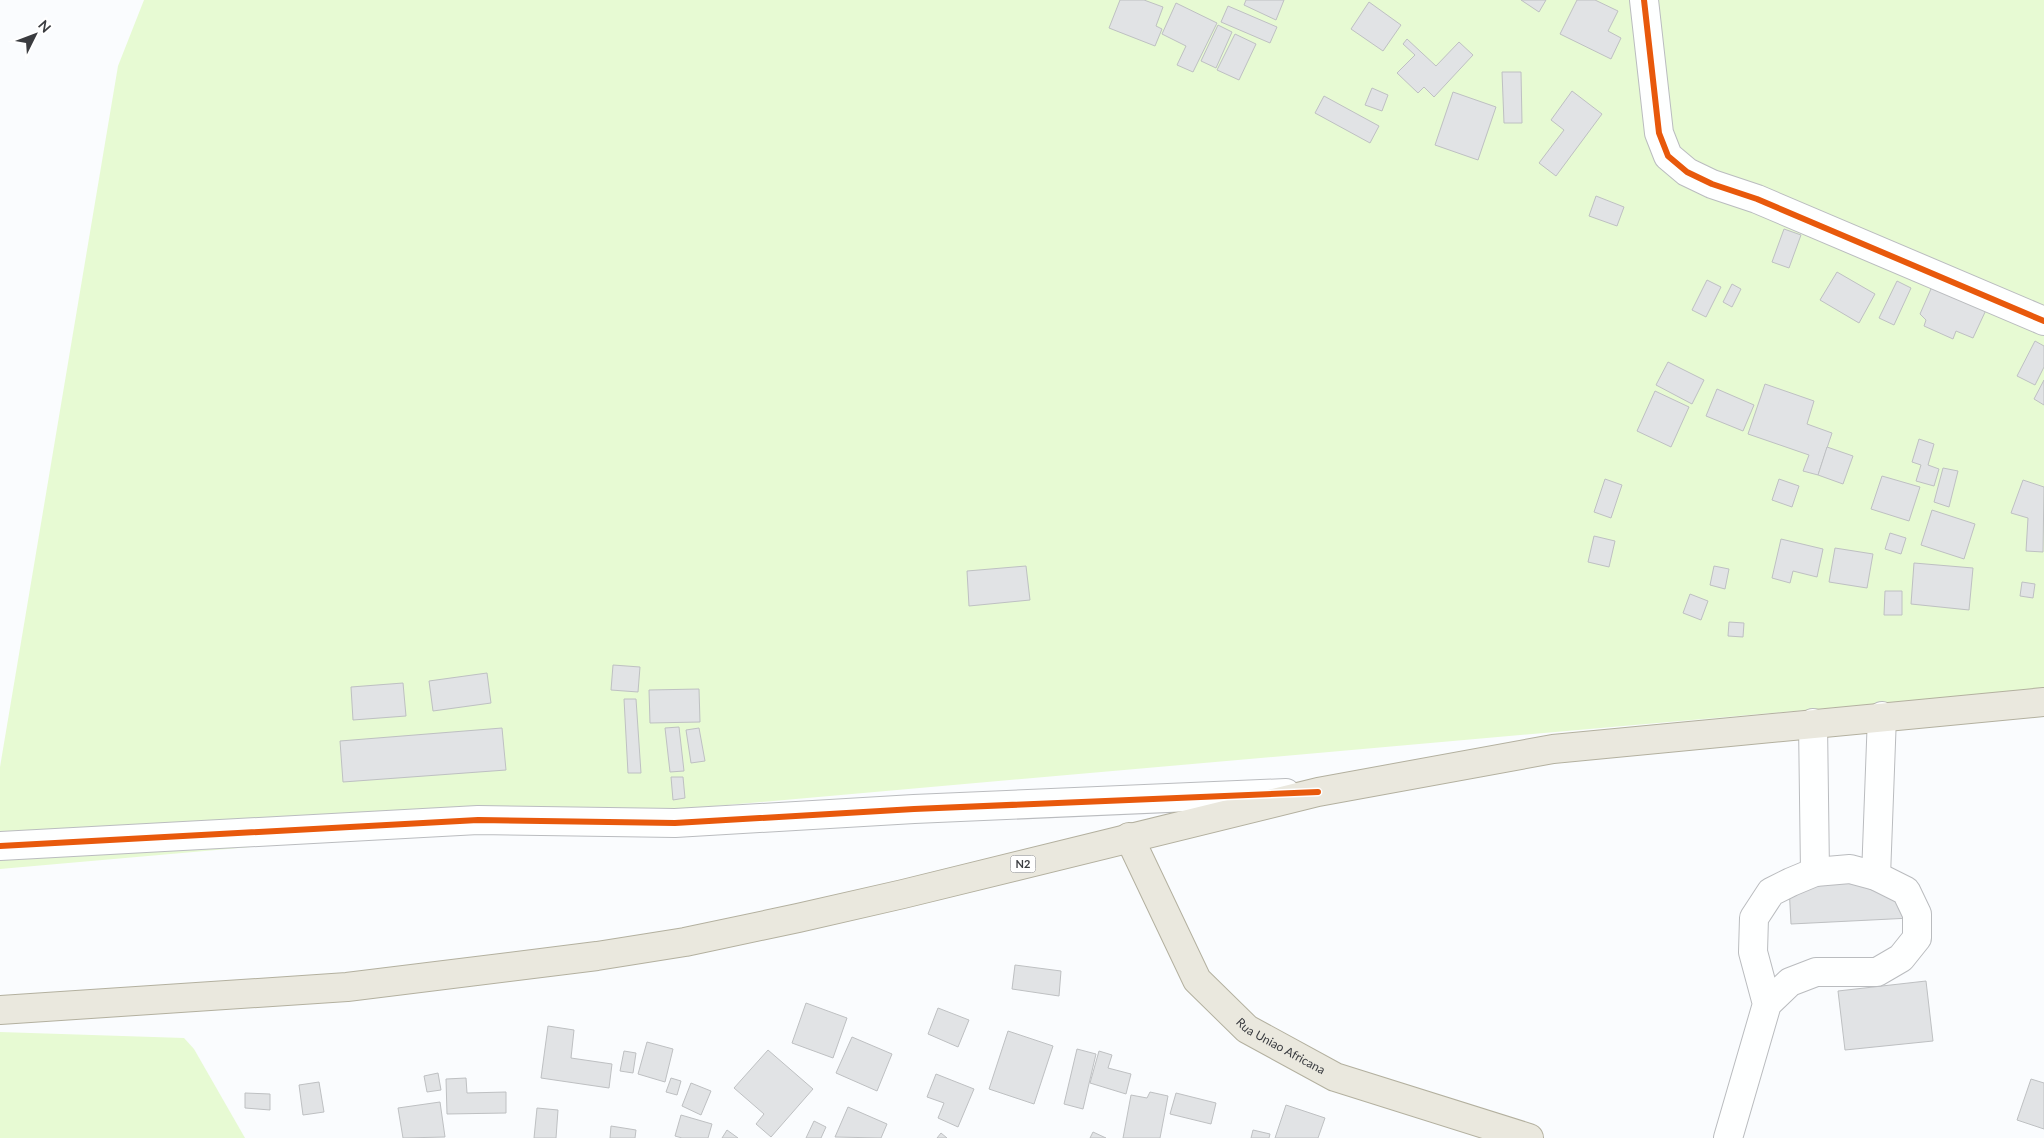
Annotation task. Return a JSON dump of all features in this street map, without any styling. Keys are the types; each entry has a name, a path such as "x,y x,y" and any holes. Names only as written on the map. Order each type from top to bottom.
{"main road":[{"name":"N2","path":"0,1010 347,987 469,973 685,942 903,894 1318,792 1553,749 1882,716 2044,702"},
{"name":"Rua Uniao Africana","path":"1129,837 1197,980 1247,1030 1335,1077 1530,1138"}],"street":[{"path":"1644,0 1659,133 1668,156 1687,172 1712,184 1757,199 2044,321"},
{"path":"1876,876 1882,716"},
{"path":"1813,723 1815,872"},
{"path":"0,846 478,820 675,823 914,809 1318,792"},
{"path":"1728,1138 1767,1004 1790,982 1816,972 1877,972 1900,958 1917,938 1917,914 1906,891 1876,876 1850,869 1815,872 1772,892 1754,918 1753,952 1767,1004"}],"green space":[{"path":"144,0 2044,0 2044,689 0,869 0,767 118,66"},
{"path":"0,1032 184,1038 194,1049 245,1138 0,1138"}],"building":[{"path":"1120,0 1144,0 1163,7 1156,26 1162,29 1155,46 1109,28"},
{"path":"1246,0 1284,0 1276,20 1244,5"},
{"path":"1521,0 1546,0 1539,12"},
{"path":"1577,0 1595,0 1618,11 1608,31 1621,38 1611,59 1560,34"},
{"path":"1369,2 1401,25 1383,51 1351,29"},
{"path":"1176,3 1217,23 1193,72 1177,65 1186,46 1162,34"},
{"path":"1228,6 1277,27 1270,43 1221,22"},
{"path":"1218,25 1232,32 1216,68 1201,61"},
{"path":"1235,34 1256,44 1239,80 1217,70"},
{"path":"1407,39 1436,66 1459,42 1473,55 1434,97 1424,87 1418,93 1397,73 1415,55 1403,44"},
{"path":"1502,72 1521,72 1522,123 1504,123"},
{"path":"1372,88 1388,95 1382,111 1365,105"},
{"path":"1572,91 1602,114 1556,176 1539,163 1564,130 1551,120"},
{"path":"1453,92 1496,107 1478,160 1435,145"},
{"path":"1324,96 1379,126 1370,143 1315,113"},
{"path":"1596,196 1624,207 1617,226 1589,216"},
{"path":"1784,229 1801,235 1789,268 1772,262"},
{"path":"1837,272 1875,294 1859,323 1820,300"},
{"path":"1707,280 1721,287 1706,317 1692,310"},
{"path":"1897,281 1911,288 1894,325 1879,318"},
{"path":"1934,282 1986,310 1973,338 1956,331 1953,339 1924,326 1926,320 1920,314"},
{"path":"1732,284 1741,289 1732,307 1723,302"},
{"path":"2035,341 2044,346 2044,367 2035,385 2017,376"},
{"path":"1668,362 1704,380 1692,404 1656,385"},
{"path":"2044,380 2044,405 2034,399"},
{"path":"1765,384 1814,401 1807,424 1832,433 1818,475 1803,471 1809,455 1748,434"},
{"path":"1717,389 1754,405 1743,431 1706,416"},
{"path":"1655,391 1689,407 1671,447 1637,431"},
{"path":"1919,439 1934,444 1928,465 1939,469 1934,486 1916,481 1921,465 1912,462"},
{"path":"1827,447 1853,456 1843,484 1818,475"},
{"path":"1943,468 1958,471 1949,507 1934,502"},
{"path":"1882,476 1920,487 1909,521 1871,509"},
{"path":"1605,479 1622,485 1611,518 1594,512"},
{"path":"1779,479 1799,486 1792,507 1772,500"},
{"path":"2023,480 2044,487 2043,552 2026,551 2028,518 2011,513"},
{"path":"1932,510 1975,524 1964,559 1921,545"},
{"path":"1890,533 1906,538 1901,554 1885,549"},
{"path":"1594,536 1615,541 1609,567 1588,562"},
{"path":"1781,539 1823,549 1817,577 1793,571 1790,583 1772,578"},
{"path":"1835,548 1873,554 1867,588 1829,582"},
{"path":"1914,563 1973,568 1969,610 1911,604"},
{"path":"1026,566 1030,600 969,606 967,571"},
{"path":"1714,566 1729,569 1725,589 1710,585"},
{"path":"2022,582 2035,584 2033,598 2020,596"},
{"path":"1885,591 1902,591 1902,615 1884,615"},
{"path":"1690,594 1708,601 1701,620 1683,613"},
{"path":"1729,622 1744,623 1743,637 1728,636"},
{"path":"613,665 640,667 638,692 611,690"},
{"path":"487,673 491,703 433,711 429,681"},
{"path":"403,683 406,716 353,720 351,687"},
{"path":"699,689 700,722 650,723 649,690"},
{"path":"624,699 636,699 641,773 628,773"},
{"path":"679,727 684,771 670,772 665,728"},
{"path":"502,728 506,770 343,782 340,741"},
{"path":"699,728 705,761 691,763 686,730"},
{"path":"671,777 683,777 685,798 673,800"},
{"path":"1909,880 1911,918 1791,924 1789,886"},
{"path":"1015,965 1061,971 1059,996 1012,989"},
{"path":"1926,981 1933,1041 1845,1050 1838,991"},
{"path":"806,1003 847,1018 833,1058 792,1043"},
{"path":"938,1008 969,1020 958,1047 928,1034"},
{"path":"548,1026 574,1030 571,1058 612,1064 609,1088 541,1078"},
{"path":"1008,1031 1053,1046 1034,1104 989,1089"},
{"path":"852,1037 892,1054 877,1091 836,1073"},
{"path":"647,1042 673,1049 665,1082 638,1074"},
{"path":"1077,1049 1096,1054 1083,1109 1064,1104"},
{"path":"768,1050 813,1089 771,1137 756,1124 764,1114 734,1088"},
{"path":"624,1051 636,1053 633,1073 620,1071"},
{"path":"1099,1051 1112,1055 1108,1068 1131,1074 1126,1094 1090,1083"},
{"path":"438,1073 441,1090 427,1092 424,1076"},
{"path":"936,1074 974,1089 958,1127 938,1118 944,1103 927,1097"},
{"path":"466,1078 467,1093 506,1092 506,1113 447,1114 446,1079"},
{"path":"671,1078 681,1081 677,1095 666,1092"},
{"path":"2031,1079 2044,1083 2044,1129 2017,1120"},
{"path":"319,1082 324,1112 303,1115 299,1085"},
{"path":"691,1083 711,1091 701,1115 682,1106"},
{"path":"1150,1092 1168,1096 1160,1138 1123,1138 1131,1095 1147,1098"},
{"path":"245,1093 270,1094 270,1110 245,1108"},
{"path":"1176,1093 1216,1103 1211,1124 1170,1114"},
{"path":"440,1102 445,1137 403,1138 398,1108"},
{"path":"1286,1105 1325,1118 1318,1138 1275,1138"},
{"path":"848,1107 887,1124 881,1138 835,1137"},
{"path":"537,1108 558,1110 556,1138 534,1138"},
{"path":"681,1115 712,1124 708,1138 682,1138 675,1136"},
{"path":"814,1121 826,1127 821,1138 806,1138"},
{"path":"611,1126 636,1130 635,1138 610,1138"},
{"path":"727,1130 738,1138 722,1138"},
{"path":"1253,1130 1270,1134 1269,1138 1251,1138"},
{"path":"1093,1132 1106,1138 1090,1138"},
{"path":"941,1133 947,1138 937,1138"}],"cycle path":[{"path":"1644,0 1659,133 1668,156 1687,172 1712,184 1757,199 2044,321"},
{"path":"0,846 478,820 675,823 914,809 1318,792"}]}
